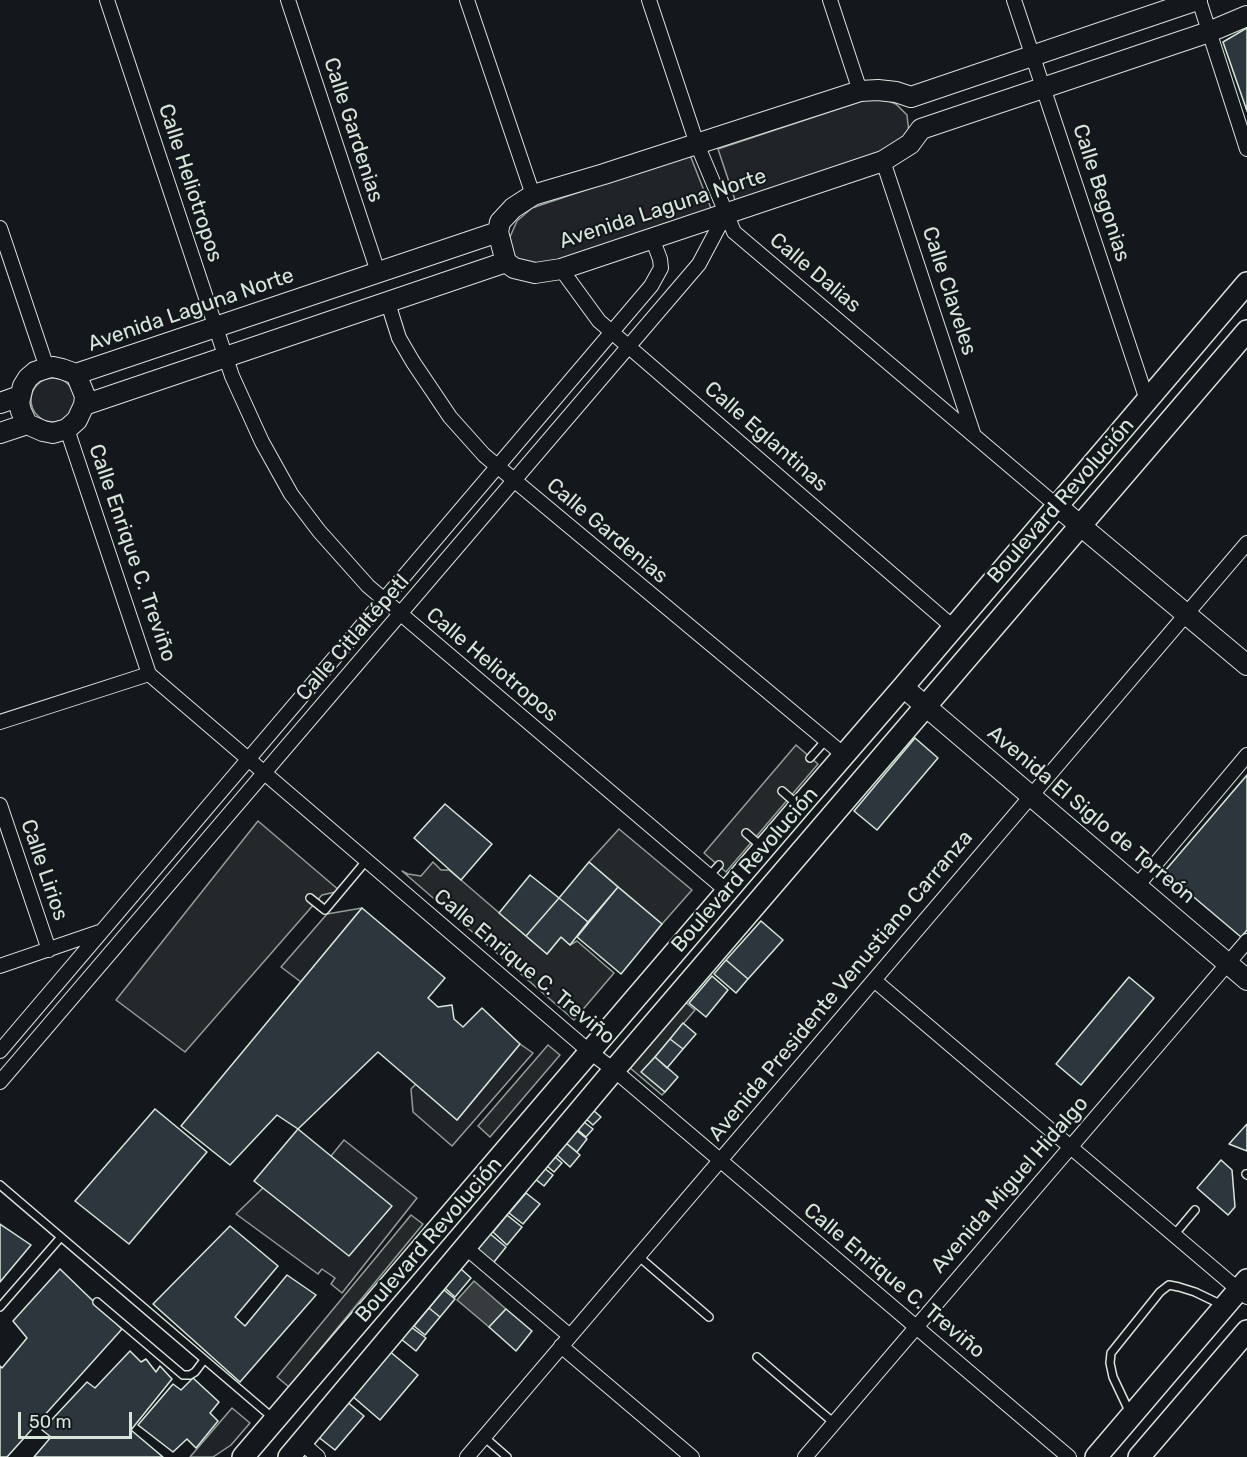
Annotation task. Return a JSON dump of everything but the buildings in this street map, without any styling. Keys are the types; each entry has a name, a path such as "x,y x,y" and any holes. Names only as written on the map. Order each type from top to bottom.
{"main road":[{"name":"Boulevard Revolución","path":"243,1457 1247,283"},
{"path":"295,1450 614,1070 1247,331"},
{"path":"1096,1457 1224,1306 1244,1289"},
{"path":"1139,1457 1247,1331"}],"street":[{"name":"Calle Heliotropos","path":"107,0 225,358 262,442 291,494 319,531 368,586 727,891"},
{"name":"Calle Gardenias","path":"288,0 378,272"},
{"path":"466,0 533,195"},
{"name":"Calle Dalias","path":"649,0 697,144 734,232 1057,506"},
{"path":"830,0 860,91"},
{"name":"Calle Begonias","path":"1014,0 1147,400"},
{"path":"84,405 507,262 498,232 500,222 513,208 533,195 860,91 896,92 911,97 1198,0 1247,149"},
{"name":"Avenida Laguna Norte","path":"507,262 514,268 535,273 561,269 883,160 910,144 921,129 1209,32 1247,16"},
{"path":"911,97 921,129"},
{"name":"Calle Claveles","path":"883,160 974,435"},
{"name":"Calle Citlaltépetl","path":"0,1082 699,264 726,213"},
{"path":"0,228 47,368"},
{"name":"Avenida Laguna Norte","path":"76,374 498,232"},
{"name":"Calle Citlaltépetl","path":"0,1051 651,286 661,268 652,238"},
{"name":"Calle Eglantinas","path":"561,269 600,321 612,332 953,627"},
{"name":"Calle Gardenias","path":"388,303 399,338 413,362 450,417 484,455 844,755"},
{"path":"47,368 62,369 76,374 84,396 84,405 77,420 67,429 53,433 27,424 21,411 20,396 28,378 35,372 47,368"},
{"path":"0,403 20,396"},
{"path":"0,433 27,424"},
{"name":"Calle Enrique C. Treviño","path":"67,429 149,674 590,1052 1069,1457"},
{"path":"1057,506 1247,665"},
{"name":"Avenida Presidente Venustiano Carranza","path":"467,1457 1247,543"},
{"path":"0,722 149,674"},
{"name":"Avenida El Siglo de Torreón","path":"903,687 1247,980"},
{"path":"1137,886 1247,755"},
{"name":"Calle Lirios","path":"0,805 49,950"},
{"path":"0,966 101,932"},
{"name":"Avenida Miguel Hidalgo","path":"805,1457 1247,941"},
{"path":"874,980 1174,1235 1244,1289"},
{"path":"465,1247 692,1457"},
{"path":"295,1450 318,1457"}],"lane":[{"path":"810,758 826,740"},
{"path":"782,791 800,806"},
{"path":"746,833 764,848"},
{"path":"310,898 325,910 366,861"},
{"path":"709,876 718,865"},
{"path":"0,1185 275,1420"},
{"path":"1174,1235 1195,1210"},
{"path":"0,1306 61,1237"},
{"path":"639,1256 709,1317"},
{"path":"1131,1416 1113,1377 1110,1363 1111,1353 1160,1292 1169,1285 1179,1287 1224,1306"},
{"path":"97,1302 183,1375 195,1372 204,1360"},
{"path":"757,1357 834,1423"},
{"path":"484,1437 507,1457"}],"shaded area":[{"path":"871,98 883,99 896,104 907,115 909,133 900,147 738,209 718,149"},
{"path":"690,155 714,216 560,270 524,265 513,254 510,237 517,221 532,208"},
{"path":"53,378 62,379 69,384 74,391 74,409 69,416 62,421 53,422 44,421 37,416 32,409 31,400 32,391 37,384 44,379"},
{"path":"796,745 818,764 726,872 704,853"},
{"path":"258,821 340,891 322,895 185,1052 116,1000"},
{"path":"619,829 692,890 662,924 589,862"},
{"path":"433,862 441,870 449,870 547,954 561,937 570,945 577,941 614,973 574,1020 402,871 421,876"},
{"path":"362,908 301,982 281,967 327,914"},
{"path":"684,1001 695,1010 642,1072 665,1092 662,1095 629,1067"},
{"path":"520,1044 533,1053 452,1146 413,1112 411,1089 416,1084 457,1120"},
{"path":"548,1045 560,1055 490,1137 478,1126"},
{"path":"344,1140 417,1198 342,1293 331,1284 335,1278 322,1269 318,1274 236,1214 263,1188 391,1206 331,1156"},
{"path":"411,1215 423,1224 289,1387 277,1377"},
{"path":"474,1281 506,1309 489,1327 457,1300"},
{"path":"232,1408 250,1423 231,1445 213,1457 190,1457"}]}
